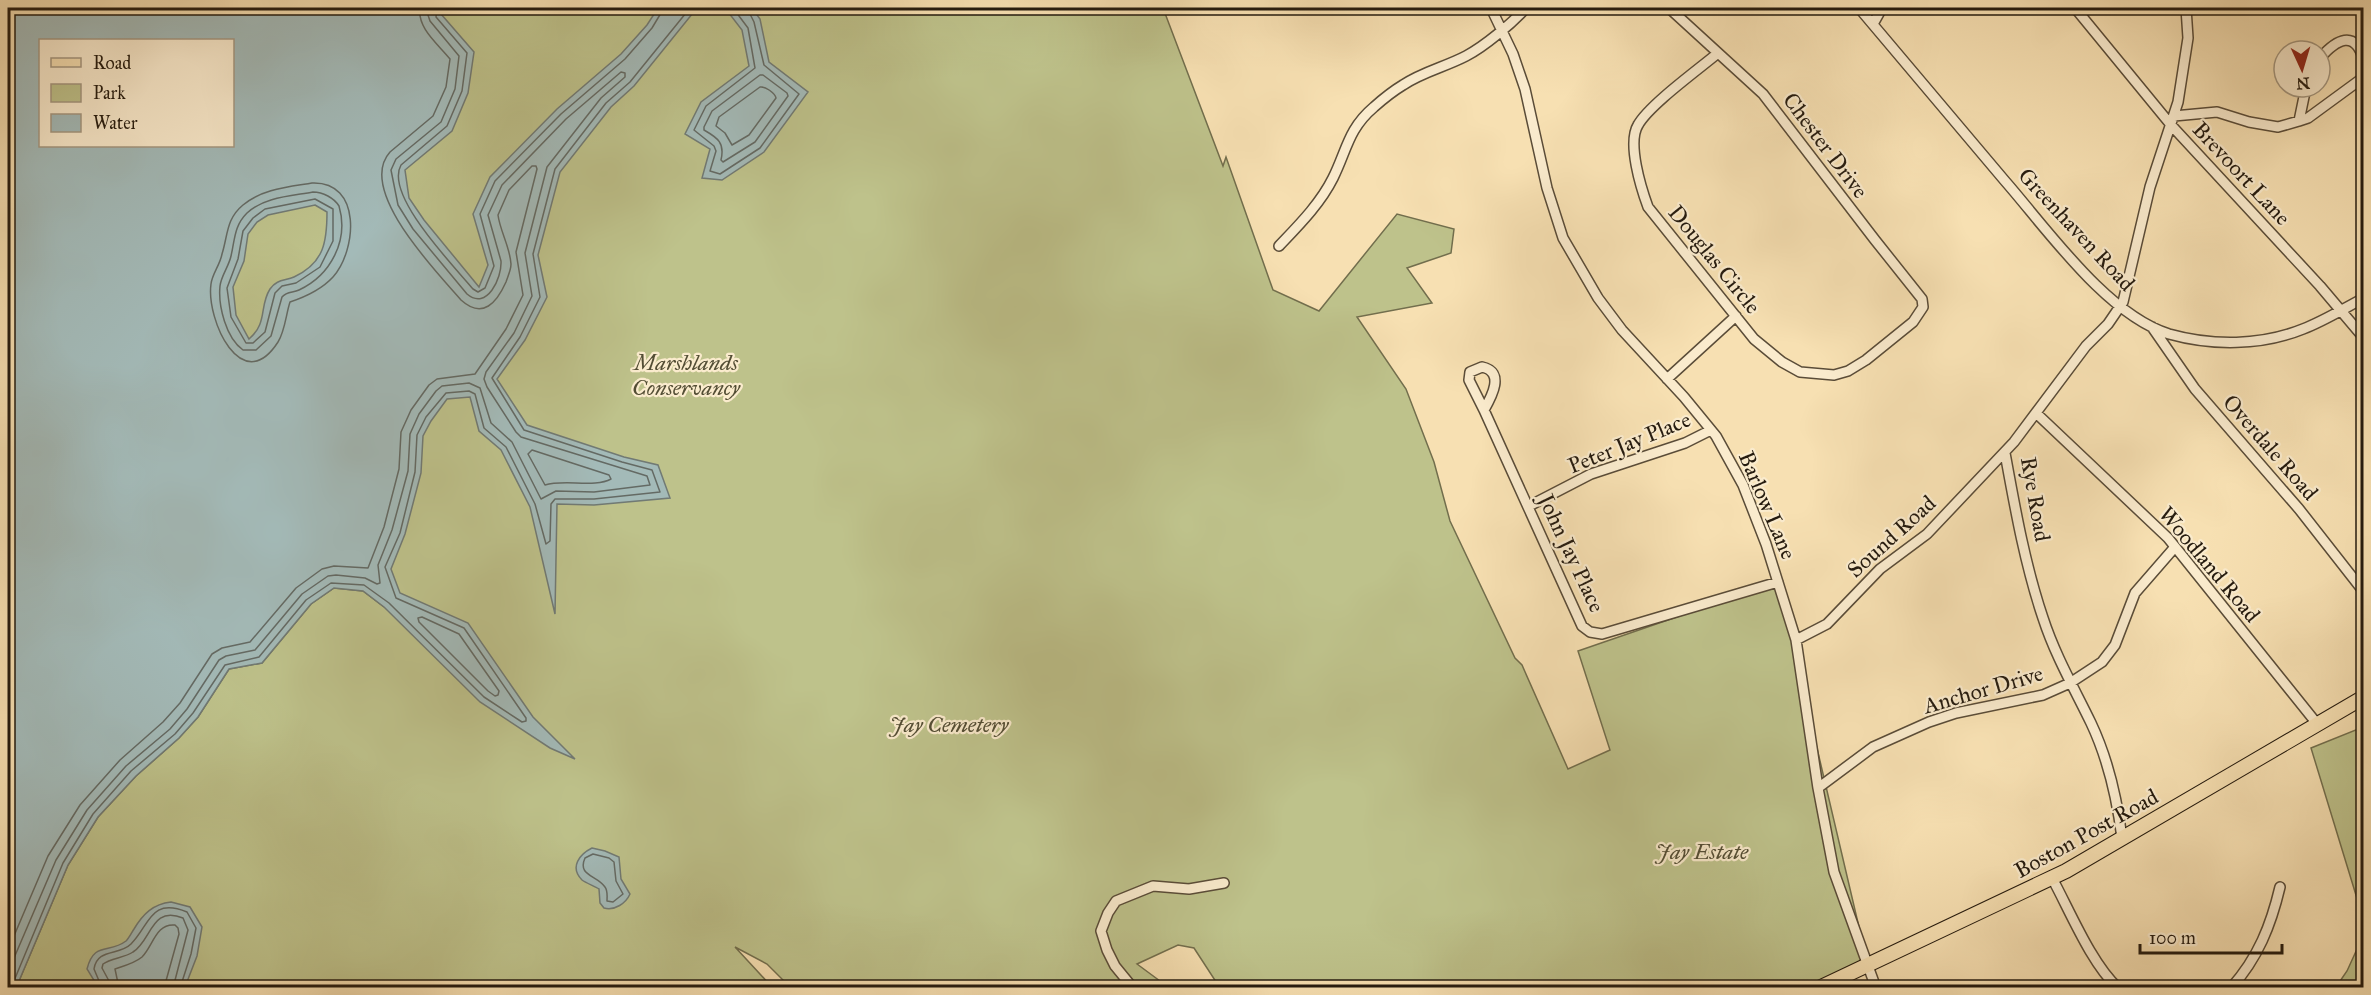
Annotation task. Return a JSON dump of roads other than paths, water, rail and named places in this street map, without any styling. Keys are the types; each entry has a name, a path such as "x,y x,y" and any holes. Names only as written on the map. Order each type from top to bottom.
{"main road":[{"name":"Boston Post Road","path":"1819,987 2052,878 2364,697"}],"street":[{"name":"Barlow Lane","path":"1491,8 1502,29 1525,89 1547,188 1563,238 1598,298 1622,330 1711,430 1743,485 1766,544 1796,640 1818,788 1834,872 1866,965 1876,987"},
{"path":"1278,246 1305,219 1322,197 1334,177 1349,136 1370,110 1403,84 1467,55 1527,8"},
{"name":"Chester Drive","path":"1669,8 1763,94 1875,240 1915,288 1922,299 1923,308 1913,322"},
{"name":"Greenhaven Road","path":"1858,8 2070,257 2111,300 2151,325 2168,333 2203,341 2270,340 2303,329 2364,298"},
{"path":"1873,24 1882,8"},
{"path":"2075,8 2172,120 2217,112 2249,122 2278,127 2308,118 2364,77"},
{"name":"Brevoort Lane","path":"2186,8 2188,38 2178,102 2172,120 2364,338"},
{"path":"2332,46 2346,39 2355,43 2364,61"},
{"name":"Douglas Circle","path":"1718,53 1647,113 1636,126 1636,162 1648,207 1754,339 1782,362 1800,372 1834,375 1848,371 1866,360 1913,322"},
{"path":"2299,121 2304,99"},
{"name":"Rye Road","path":"2122,838 2118,807 2104,755 2043,618 2020,532 2005,453 2086,346 2109,324 2120,306 2150,187 2172,120"},
{"path":"1667,379 1736,316"},
{"name":"Overdale Road","path":"2151,325 2195,389 2299,509 2364,592"},
{"name":"John Jay Place","path":"1484,410 1582,626 1590,632 1602,634 1635,626 1778,582"},
{"name":"Woodland Road","path":"2036,413 2175,547 2318,725"},
{"name":"Peter Jay Place","path":"1529,506 1591,474 1685,443 1711,430"},
{"name":"Sound Road","path":"1796,640 1827,624 1880,569 1927,534 2005,453"},
{"name":"Anchor Drive","path":"1818,788 1873,747 1929,722 1956,713 2043,695 2070,683 2102,662 2115,645 2135,593 2175,547"},
{"path":"2052,878 2096,959 2110,980 2118,987"},
{"path":"1133,987 1115,966 1101,931 1116,901 1153,886 1189,889 1224,883"},
{"path":"2231,987 2245,972 2260,948 2274,915 2280,887"}],"water":[{"path":"8,8 443,8 441,14 474,52 468,93 452,131 405,170 409,198 424,220 479,287 488,265 473,214 490,177 557,109 621,54 647,25 658,8 697,8 634,86 611,107 560,172 538,255 547,297 525,340 497,379 527,425 624,457 658,465 670,498 594,505 557,504 555,614 530,507 501,450 479,431 470,397 447,399 423,436 421,473 405,534 391,569 400,593 468,623 533,717 575,759 550,748 480,702 384,607 363,591 334,588 311,604 262,663 229,669 198,717 179,738 136,776 98,817 68,865 16,988 8,987","holes":["315,205 327,212 326,233 318,258 304,271 278,282 270,289 259,327 249,339 236,315 233,287 244,261 248,234 257,222 268,215"]},
{"path":"725,8 752,8 760,19 769,62 808,92 764,152 722,180 702,178 710,149 685,134 701,102 749,66 742,30"},
{"path":"592,848 619,857 621,879 630,894 623,903 616,907 604,908 600,903 599,889 582,880 578,875 576,866 580,857"},
{"path":"171,902 190,907 202,927 197,956 185,987 98,987 87,969 94,955 98,951 126,941 149,911"}],"park label":[{"name":"Marshlands Conservancy","path":"686,374"},
{"name":"Jay Cemetery","path":"949,724"},
{"name":"Jay Estate","path":"1702,851"}]}
